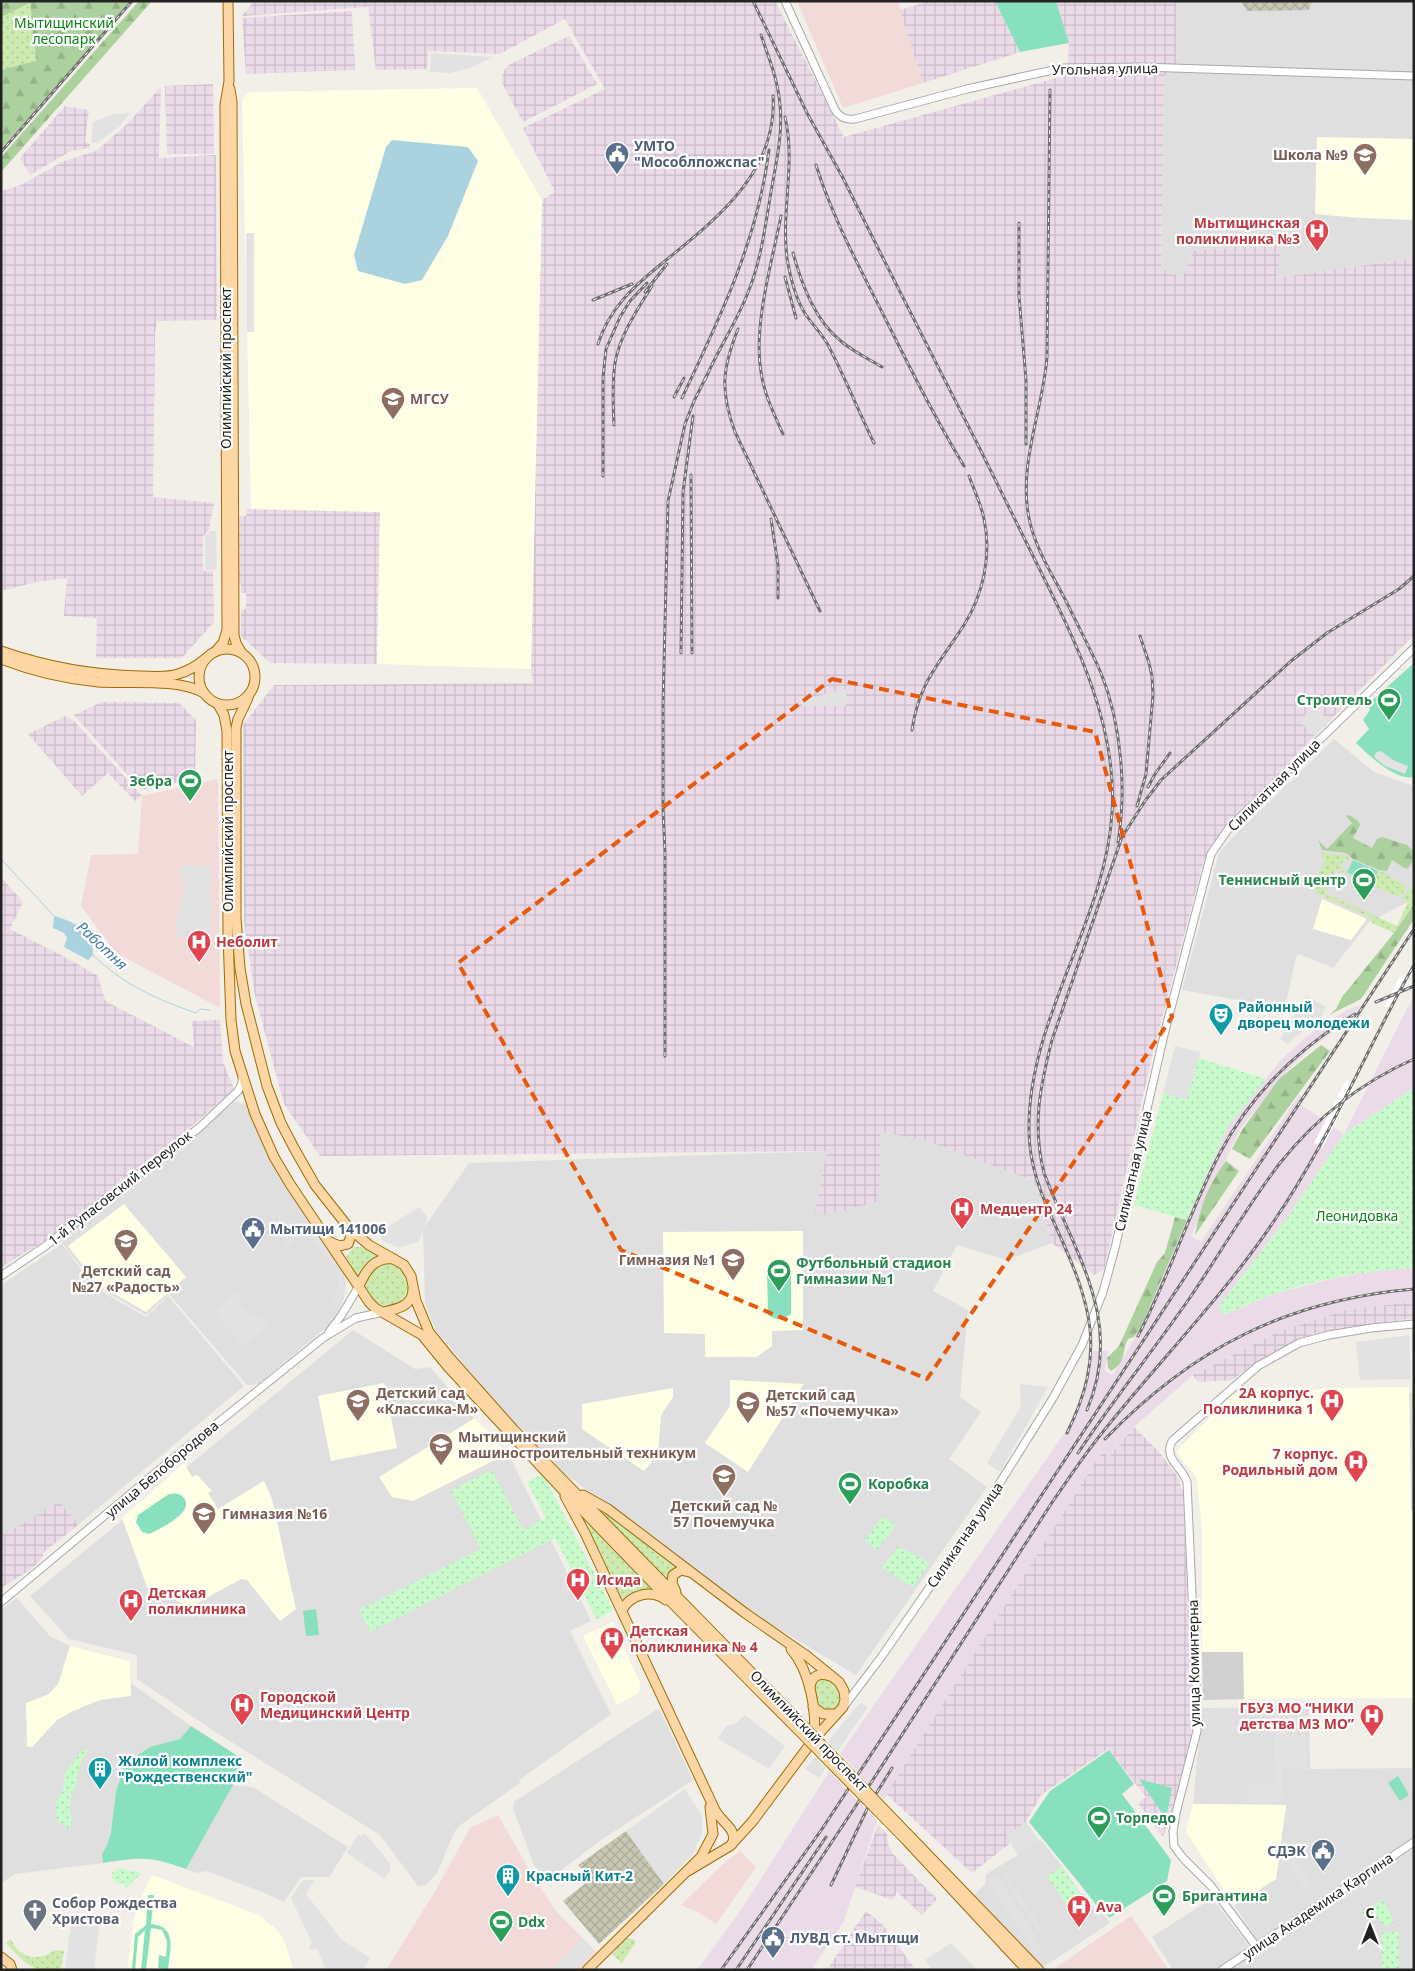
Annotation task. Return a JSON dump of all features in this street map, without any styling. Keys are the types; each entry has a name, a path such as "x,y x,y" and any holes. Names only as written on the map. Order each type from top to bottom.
{"main road":[{"name":"Олимпийский проспект","path":"228,1 229,82 232,102 234,635 236,644 241,652"},
{"name":"Олимпийский проспект","path":"215,652 225,639 226,630 225,105 229,82"},
{"path":"1,651 92,674 172,676 192,668 215,652 228,649 241,652 251,661 255,674 254,687 248,698 233,705 218,704 191,687 176,684 115,683 74,679 1,659"},
{"path":"204,694 199,678 200,668 205,659"},
{"name":"Олимпийский проспект","path":"248,698 240,713 236,728 236,931 246,1004 267,1086 280,1123 316,1185 349,1228 370,1245 394,1258 404,1266 414,1285 416,1301 422,1318 435,1339 514,1430 575,1491 680,1605"},
{"name":"Олимпийский проспект","path":"218,704 224,715 228,731 229,987 232,1039 251,1102 264,1135 286,1178 369,1302 422,1335 448,1367 560,1487 680,1605 1039,1970"},
{"path":"229,987 232,992 238,993 242,990 243,985"},
{"path":"230,1006 232,1001 238,998 243,999 246,1004"},
{"path":"330,1242 340,1246 348,1244 351,1236 349,1228"},
{"path":"359,1286 368,1268 373,1263 386,1258 394,1258"},
{"path":"383,1312 404,1306 412,1296 414,1285"},
{"path":"560,1487 585,1533 622,1610 708,1797 718,1816 734,1834 730,1845"},
{"path":"575,1491 608,1509 784,1642 799,1650 832,1676 841,1685 845,1695 840,1711 814,1739 752,1822 730,1845 688,1871"},
{"path":"680,1605 673,1586 672,1577 678,1571 685,1570 690,1572"},
{"path":"622,1610 635,1597 649,1594 680,1605"},
{"path":"784,1642 801,1664 810,1693 815,1721 814,1739"},
{"path":"810,1693 811,1682 815,1677 824,1674 832,1676"},
{"path":"813,1707 823,1714 840,1711"},
{"path":"708,1797 713,1842 717,1846 730,1845"},
{"path":"587,1970 701,1857 717,1828 744,1826 752,1822"},
{"name":"Олимпийский проспект","path":"906,1836 1027,1970"},
{"path":"6,1961 18,1970"}],"street":[{"name":"Угольная улица","path":"785,1 835,110 839,116 846,119 863,118 967,89 1062,68 1142,67 1414,76"},
{"name":"Силикатная улица","path":"840,1711 978,1516 1053,1398 1082,1345 1103,1292 1115,1248 1164,1035 1211,854 1229,828 1414,648"},
{"name":"1-й Рупасовский переулок","path":"1,1276 34,1255 167,1153 234,1095 241,1086 242,1077"},
{"path":"234,1095 244,1096 251,1102"},
{"path":"323,1338 336,1323 359,1286"},
{"path":"323,1338 356,1318 383,1312"},
{"name":"улица Коминтерна","path":"1256,1946 1211,1886 1196,1873 1175,1849 1173,1832 1197,1731 1197,1705 1187,1482 1185,1475 1169,1456 1169,1448 1174,1439 1258,1366 1299,1343 1329,1335 1371,1328 1414,1324"},
{"name":"улица Белобородова","path":"1,1602 164,1466 323,1338"},
{"path":"841,1685 850,1689 860,1685"},
{"name":"улица Академика Каргина","path":"1222,1970 1414,1842"}],"highlighted area":[{"path":"832,679 1095,732 1172,1017 927,1379 621,1250 458,963"}],"shaded area":[{"path":"254,1 775,1 844,137 1067,75 1069,43 1056,1 1176,1 1176,71 1164,75 1161,269 1183,278 1193,251 1282,244 1276,278 1414,258 1414,635 1223,829 1204,860 1153,1052 1104,1270 1094,1275 1052,1243 1034,1181 924,1140 880,1132 880,1180 876,1202 823,1215 815,1211 827,1151 320,1156 284,1104 255,996 244,921 243,725 274,685 533,683 531,669 542,200 555,192 523,128 605,89 565,19 500,54 428,51 427,69 376,70 368,7 242,16"},
{"path":"797,1 898,1 923,83 843,108"},
{"path":"929,1 995,1 1020,52 923,83 900,10"},
{"path":"1176,1 1414,1 1414,258 1275,278 1282,244 1183,278 1161,269 1164,75 1176,71"},
{"path":"1241,1 1312,1 1309,10 1247,11"},
{"path":"352,11 355,70 246,74 242,18"},
{"path":"569,36 597,84 523,122 502,83 505,69 510,64"},
{"path":"431,53 493,57 470,68 450,73 430,72"},
{"path":"213,84 214,154 167,154 165,86"},
{"path":"161,87 159,158 216,155 217,320 157,321 155,333 153,497 214,503 209,530 203,536 203,571 213,571 214,622 182,658 96,658 97,618 64,616 67,578 36,582 1,591 1,191 21,185 64,161 96,151 126,125"},
{"name":"МГСУ","path":"477,88 542,200 531,669 377,664 380,512 251,509 242,99 250,92"},
{"path":"65,106 89,110 85,142 90,144 89,148 71,151 30,175 20,158"},
{"path":"130,113 120,126 97,143 91,143 93,122 114,114"},
{"name":"Школа №9","path":"1317,137 1414,139 1414,220 1315,214"},
{"path":"246,233 254,233 254,332 247,332"},
{"path":"247,509 380,512 377,664 270,663 241,636 241,610 246,609 246,593 241,593 241,584 238,584 239,516 246,516"},
{"path":"210,531 216,531 217,567 215,570 205,570 205,536"},
{"path":"846,689 846,706 802,706 802,700"},
{"path":"102,702 179,703 196,720 195,779 141,790 74,715"},
{"path":"1314,706 1329,720 1314,736 1299,721"},
{"path":"65,716 74,721 142,796 135,801 108,773 82,796 28,734"},
{"path":"1334,739 1374,772 1414,786 1414,899 1369,922 1333,968 1299,954 1296,958 1285,1007 1256,1000 1254,1003 1182,990 1219,853 1235,835"},
{"path":"1381,751 1393,760 1408,766 1405,774 1385,766 1375,758 1374,756 1377,752"},
{"path":"218,779 220,1008 116,953 81,906 91,855 138,854 142,796"},
{"path":"180,865 211,866 211,940 177,938 177,917 184,891"},
{"path":"1,877 23,902 10,929 98,976 105,1001 194,1047 192,1021 220,1020 223,1062 234,1089 174,1142 56,1234 1,1267"},
{"path":"1322,899 1367,919 1351,940 1313,929"},
{"path":"1414,995 1414,1088 1344,1134"},
{"path":"1306,996 1326,1007 1321,1017 1287,1044 1280,1039"},
{"path":"1360,1005 1352,1019 1310,1049 1288,1070 1240,1129 1191,1236 1201,1242 1299,1095 1304,1098 1300,1104 1344,1134 1284,1222 1219,1306 1224,1315 1274,1294 1331,1279 1384,1269 1414,1268 1414,1302 1349,1309 1280,1331 1193,1375 1134,1427 1109,1457 1102,1452 886,1794 843,1923 811,1970 697,1970 743,1907 846,1745 1066,1431 1081,1397 1088,1374 1090,1351 1108,1351 1105,1371 1113,1375 1141,1327 1228,1126 1280,1061 1307,1036 1347,1010"},
{"path":"1175,1046 1201,1052 1186,1100 1163,1093"},
{"path":"234,1102 246,1104 270,1160 290,1194 343,1271 346,1284 344,1298 331,1324 258,1384 247,1385 169,1294 146,1315 96,1286 59,1239"},
{"path":"880,1132 924,1140 1034,1181 1052,1243 1007,1260 957,1245 933,1291 968,1310 960,1397 981,1412 949,1459 987,1487 856,1675 743,1608 559,1469 496,1403 436,1330 425,1304 423,1229 469,1163 827,1151 815,1211 880,1180"},
{"name":"Детский сад №27 «Радость»","path":"124,1204 186,1277 146,1312 97,1284 68,1246"},
{"path":"419,1207 428,1218 419,1241 399,1248 382,1240 381,1237 385,1229"},
{"path":"308,1223 334,1258 341,1272 345,1289 338,1306 331,1297 339,1287 338,1270 305,1233 288,1247 284,1242"},
{"name":"Гимназия №1","path":"803,1231 803,1330 772,1331 772,1346 757,1357 705,1357 705,1334 664,1333 663,1232"},
{"path":"62,1244 94,1287 146,1317 168,1296 244,1386 78,1525 69,1511 1,1536 1,1285"},
{"path":"238,1291 242,1295 239,1303 251,1316 259,1316 269,1326 243,1346 214,1311"},
{"path":"1414,1302 1414,1318 1313,1334 1268,1355 1232,1380 1198,1382 1193,1375 1280,1331 1349,1309"},
{"path":"353,1330 415,1369 430,1367 512,1461 591,1621 570,1631 611,1714 519,1780 520,1783 463,1823 455,1831 437,1873 426,1885 418,1886 380,1835 214,1731 137,1679 137,1655 69,1639 30,1596"},
{"path":"1409,1335 1411,1379 1360,1380 1356,1342"},
{"name":"Детский сад №57 «Почемучка»","path":"730,1380 804,1384 748,1472 705,1443 730,1406"},
{"name":"Детский сад «Классика-М»","path":"384,1383 397,1448 331,1461 318,1396"},
{"path":"1020,1384 1048,1387 1000,1472 987,1463 1021,1406"},
{"path":"1409,1387 1411,1510 1414,1510 1414,1698 1244,1699 1243,1652 1202,1652 1202,1526 1196,1477 1176,1452 1234,1393 1301,1394 1323,1388"},
{"path":"673,1388 673,1397 661,1415 658,1454 644,1471 582,1429 582,1404"},
{"path":"1409,1393 1414,1393 1414,1510 1411,1510"},
{"name":"Мытищинский машиностроительный техникум","path":"475,1418 507,1454 413,1501 392,1497 379,1477"},
{"path":"1134,1427 1160,1453 1178,1477 1183,1493 1193,1730 1183,1779 1163,1837 1138,1803 1146,1797 1108,1749 1041,1795 1017,1838 972,1873 886,1794 1096,1460 1103,1452 1109,1457"},
{"name":"Гимназия №16","path":"184,1463 192,1477 197,1475 212,1491 208,1493 218,1509 264,1481 272,1499 296,1609 280,1621 247,1580 241,1579 190,1607 147,1587 122,1518"},
{"path":"60,1502 67,1512 69,1511 78,1525 44,1552 41,1560 30,1570 1,1588 1,1536"},
{"path":"17,1598 50,1636 70,1646 130,1661 131,1683 191,1726 180,1739 159,1745 114,1817 107,1845 102,1854 103,1863 15,1874 1,1883 1,1609"},
{"name":"Детская поликлиника № 4","path":"613,1622 640,1683 639,1693 617,1705 583,1636"},
{"path":"70,1646 130,1661 131,1696 100,1700 73,1711 57,1720 32,1747 27,1746 26,1703 49,1694 58,1684"},
{"path":"1202,1652 1243,1652 1244,1699 1203,1700"},
{"path":"862,1703 868,1707 819,1778 805,1769 858,1705"},
{"path":"1309,1707 1310,1769 1414,1768 1414,1837 1258,1941 1234,1905 1276,1879 1286,1805 1193,1804 1202,1708"},
{"path":"659,1708 693,1780 601,1840 544,1883 538,1876 513,1808 514,1802"},
{"path":"1274,1712 1306,1712 1307,1769 1282,1769 1283,1802 1248,1803 1248,1784 1275,1784"},
{"path":"745,1715 785,1746 769,1769 718,1739 726,1726 735,1724"},
{"path":"233,1785 253,1787 348,1847 329,1877 301,1877 284,1902 206,1871 197,1873 186,1869"},
{"path":"685,1789 702,1816 702,1834 693,1854 664,1884 626,1831"},
{"path":"1193,1804 1286,1805 1276,1879 1234,1905 1186,1832"},
{"path":"498,1815 535,1880 557,1912 596,1952 578,1970 386,1970 434,1893 470,1828"},
{"path":"1026,1822 1039,1841 1041,1840 1062,1866 1081,1894 1084,1893 1095,1909 1102,1910 1110,1923 1045,1966 1041,1965 974,1895 985,1884 986,1874 1018,1855 1006,1835"},
{"path":"1026,1822 1039,1841 1018,1855 1006,1835"},
{"path":"878,1825 887,1834 888,1844 893,1854 937,1899 922,1915 897,1892 893,1900 855,1887"},
{"path":"626,1831 664,1884 599,1944 563,1901 591,1879 578,1865"},
{"path":"364,1833 390,1864 390,1870 384,1879 347,1853 358,1834 361,1836"},
{"path":"1414,1848 1414,1970 1173,1970 1152,1937 1212,1898 1255,1954"},
{"path":"740,1851 756,1867 716,1924 701,1914 681,1905 725,1862"},
{"path":"1294,1858 1312,1886 1305,1890 1287,1862"},
{"path":"1005,1872 1042,1929 1039,1931 1002,1875"},
{"path":"152,1875 259,1915 281,1935 293,1970 127,1970 134,1919 140,1899"},
{"path":"997,1875 1037,1936 1034,1938 1043,1951 1036,1956 988,1883"},
{"path":"303,1880 315,1880 306,1894 341,1939 370,1958 363,1970 326,1970 317,1948 311,1950 309,1946 312,1943 291,1898"},
{"path":"866,1911 882,1924 916,1970 827,1970"},
{"path":"72,1915 100,1919 94,1970 65,1970"},
{"path":"1131,1916 1169,1970 1056,1970 1055,1968"},
{"path":"581,1937 594,1951 576,1970 554,1970 565,1954 568,1955"},
{"path":"951,1943 977,1970 932,1970 925,1960"}],"green space":[{"name":"Мытищинский лесопарк","path":"1,1 131,1 1,149 1,71 36,61 30,3 1,17"},
{"path":"139,1 152,1 1,172 1,157"},
{"path":"995,1 1056,1 1069,43 1020,52"},
{"path":"30,3 36,62 1,71 1,17"},
{"name":"Строитель","path":"1414,663 1414,777 1407,777 1399,775 1383,766 1356,743 1369,729 1363,720 1370,710 1368,704"},
{"path":"1345,815 1351,816 1359,822 1360,825 1353,838 1372,848 1377,839 1382,837 1407,845 1414,852 1410,866 1406,869 1392,860 1387,871 1379,870 1353,859 1346,853 1322,850 1318,840 1327,849 1352,823"},
{"path":"1322,853 1346,855 1351,862 1344,859 1340,868 1372,884 1378,871 1385,873 1407,887 1399,897 1336,869 1325,893 1397,926 1408,902 1402,899 1410,887 1414,889 1414,904 1394,933 1372,923 1371,918 1316,893 1317,890 1313,888 1325,859 1321,857"},
{"path":"1353,860 1378,871 1372,884 1347,872"},
{"path":"1414,904 1414,919 1361,999 1329,1015 1336,1009 1342,997 1394,933"},
{"path":"1321,1045 1330,1051 1250,1159 1232,1149 1242,1130 1279,1079"},
{"path":"1199,1058 1266,1079 1228,1126 1187,1220 1134,1205 1163,1093 1186,1100"},
{"name":"Леонидовка","path":"1414,1088 1414,1268 1361,1273 1308,1284 1268,1296 1224,1315 1219,1306 1284,1222 1344,1134"},
{"path":"1226,1161 1239,1171 1195,1235 1206,1196"},
{"path":"1175,1217 1187,1220 1141,1327 1134,1337 1128,1339 1122,1360 1111,1371 1108,1368 1107,1358 1119,1346 1157,1262 1165,1253"},
{"path":"354,1247 361,1247 378,1256 366,1263 357,1277 346,1256"},
{"path":"391,1264 399,1267 405,1273 408,1285 405,1297 399,1303 383,1306 375,1303 369,1297 366,1281 369,1273 375,1267"},
{"name":"Футбольный стадион Гимназии №1","path":"773,1264 784,1264 791,1270 791,1314 780,1319 768,1315 767,1271"},
{"path":"492,1470 523,1530 546,1518 527,1482 543,1474 613,1610 597,1620 555,1538 370,1632 359,1610 481,1549 451,1490"},
{"path":"169,1494 182,1496 186,1504 185,1509 168,1524 150,1534 142,1532 136,1522 138,1515"},
{"path":"602,1513 607,1513 679,1568 668,1574 667,1583"},
{"path":"882,1517 896,1525 877,1550 865,1541"},
{"path":"591,1523 656,1590 646,1591 623,1605 588,1527"},
{"path":"898,1546 930,1563 913,1587 882,1568"},
{"path":"316,1609 319,1635 306,1636 303,1611"},
{"path":"819,1679 831,1681 841,1690 842,1702 836,1710 827,1711 819,1707 813,1686"},
{"path":"191,1726 244,1760 236,1771 233,1785 186,1869 145,1859 103,1863 102,1854 111,1832 116,1792 124,1768 135,1757 150,1747 180,1739"},
{"path":"82,1750 89,1750 80,1763 78,1770 71,1799 72,1823 69,1830 62,1823 57,1823 56,1803 63,1790 65,1773"},
{"name":"Торпедо","path":"1109,1750 1134,1784 1122,1794 1171,1860 1167,1881 1109,1918 1106,1912 1096,1905 1029,1822 1050,1791"},
{"path":"1398,1776 1409,1795 1400,1801 1388,1783"},
{"path":"1139,1779 1172,1788 1166,1819"},
{"path":"1061,1866 1081,1895 1066,1904 1047,1876"},
{"path":"119,1868 141,1874 125,1889 124,1883 117,1884 112,1878 112,1873"},
{"path":"148,1895 154,1895 151,1924 160,1926 169,1934 171,1948 168,1970 158,1968 159,1955 166,1957 167,1941 162,1930 151,1928 146,1970 141,1970 145,1930 138,1937 135,1970 132,1970 135,1934 146,1925"},
{"path":"1383,1899 1394,1922 1385,1927 1379,1919 1360,1913"},
{"path":"1382,1932 1399,1932 1399,1970 1382,1970"},
{"path":"626,1938 633,1939 636,1942 622,1963 612,1954"},
{"path":"11,1939 19,1951 30,1956 42,1956 55,1950 64,1951 61,1970 41,1970 31,1966 22,1960 6,1943"}],"water":[{"path":"392,140 468,147 478,161 448,236 422,280 405,284 358,271 354,255 386,147"},
{"path":"54,916 75,924 92,938 93,955 88,960 64,947 67,938 64,933 53,928"}],"pier":[{"path":"1411,975 1394,1006 1384,1007 1400,976"},
{"path":"1346,1080 1355,1085 1323,1147 1314,1143"},
{"path":"803,1716 911,1828 900,1844 792,1733"}],"waterway":[{"name":"Работня","path":"1,859 55,917"},
{"name":"Работня","path":"93,955 117,975 141,990 196,1013 200,1009 210,1010"}],"railway":[{"path":"1,152 132,1"},
{"path":"753,1 807,113 843,178 1066,623 1091,684 1101,716 1112,780 1112,813 1107,853 1083,931 1040,1050 1032,1090 1029,1131 1031,1156 1037,1180 1079,1281 1090,1329 1091,1353 1087,1378 1067,1433"},
{"path":"705,380 752,283 762,244 777,159 781,127 779,96 773,69 761,35"},
{"path":"1050,90 1047,357 1045,377 1029,457 1026,498 1029,518 1036,541 1097,664 1108,692 1118,734 1122,778 1121,822 1118,842"},
{"path":"598,344 615,309 631,290 721,212 739,193 754,172 765,149 772,124 773,96"},
{"path":"785,117 789,152 786,223 787,258 796,295 802,309 827,343 874,443"},
{"path":"682,398 723,308 747,246 764,183 769,150"},
{"path":"816,165 830,205 857,262 923,393 964,466"},
{"path":"781,216 761,315 759,354 764,388 783,434"},
{"path":"1019,223 1019,296 1026,380 1026,444"},
{"path":"793,253 805,290 824,324 847,346 882,367"},
{"path":"645,292 667,264"},
{"path":"785,277 796,318"},
{"path":"603,476 603,378 606,349 620,317 630,301 647,283"},
{"path":"593,300 632,284"},
{"path":"614,425 613,378 617,353 630,323 652,286"},
{"path":"738,329 726,368 725,392 730,417 735,432 820,611"},
{"path":"665,1056 663,706 668,501 685,424 707,375"},
{"path":"674,397 684,378"},
{"path":"681,653 683,492 693,416"},
{"path":"691,475 692,653"},
{"path":"912,730 915,713 925,686 971,613 981,588 986,560 986,533 981,508 969,476"},
{"path":"771,519 778,565 778,598"},
{"path":"1087,1410 1097,1378 1101,1347 1098,1318 1091,1289 1081,1261 1044,1173 1038,1139 1038,1122 1041,1090 1052,1040 1122,837 1161,780 1291,661 1327,633 1399,589 1414,576"},
{"path":"1137,806 1146,774 1153,695 1152,676 1140,636"},
{"path":"1148,787 1170,753"},
{"path":"721,1970 822,1829 1414,929"},
{"path":"747,1970 865,1792 1053,1501 1095,1441 1212,1303 1254,1249 1294,1191 1330,1127 1414,965"},
{"path":"1376,1002 1414,986"},
{"path":"1138,1336 1160,1291 1209,1175 1232,1131 1246,1111 1278,1074 1334,1027 1355,1014"},
{"path":"1078,1453 1189,1299 1280,1163 1309,1131 1341,1103 1376,1079 1414,1059"},
{"path":"1105,1439 1138,1407 1173,1379 1208,1354 1245,1334 1284,1317 1325,1304 1368,1295 1414,1289"},
{"path":"831,1885 869,1805 892,1768"},
{"path":"736,1970 826,1837"}],"place":[{"name":"УМТО \"Мособлпожспас\"","path":"617,175"},
{"name":"Школа №9","path":"1365,176"},
{"name":"Мытищинская поликлиника №3","path":"1317,252"},
{"name":"МГСУ","path":"393,420"},
{"name":"Строитель","path":"1389,721"},
{"name":"Зебра","path":"190,802"},
{"name":"Теннисный центр","path":"1364,901"},
{"name":"Неболит","path":"199,963"},
{"name":"Районный дворец молодежи","path":"1221,1036"},
{"name":"Медцентр 24","path":"962,1230"},
{"name":"Мытищи 141006","path":"253,1250"},
{"name":"Детский сад №27 «Радость»","path":"126,1262"},
{"name":"Гимназия №1","path":"733,1281"},
{"name":"Футбольный стадион Гимназии №1","path":"779,1292"},
{"name":"Детский сад «Классика-М»","path":"358,1422"},
{"name":"2А корпус. Поликлиника 1","path":"1332,1422"},
{"name":"Детский сад №57 «Почемучка»","path":"748,1424"},
{"name":"Мытищинский машиностроительный техникум","path":"441,1466"},
{"name":"7 корпус. Родильный дом","path":"1356,1483"},
{"name":"Детский сад № 57 Почемучка","path":"724,1497"},
{"name":"Коробка","path":"850,1505"},
{"name":"Гимназия №16","path":"204,1535"},
{"name":"Исида","path":"578,1601"},
{"name":"Детская поликлиника","path":"131,1622"},
{"name":"Детская поликлиника № 4","path":"612,1660"},
{"name":"Городской Медицинский Центр","path":"242,1726"},
{"name":"ГБУЗ МО “НИКИ детства МЗ МО”","path":"1372,1737"},
{"name":"Жилой комплекс \"Рождественский\"","path":"100,1790"},
{"name":"Торпедо","path":"1099,1839"},
{"name":"СДЭК","path":"1323,1872"},
{"name":"Красный Кит-2","path":"508,1897"},
{"name":"Бригантина","path":"1164,1917"},
{"name":"Ava","path":"1079,1928"},
{"name":"Собор Рождества Христова","path":"35,1932"},
{"name":"Ddx","path":"501,1943"},
{"name":"ЛУВД ст. Мытищи","path":"773,1959"}]}
